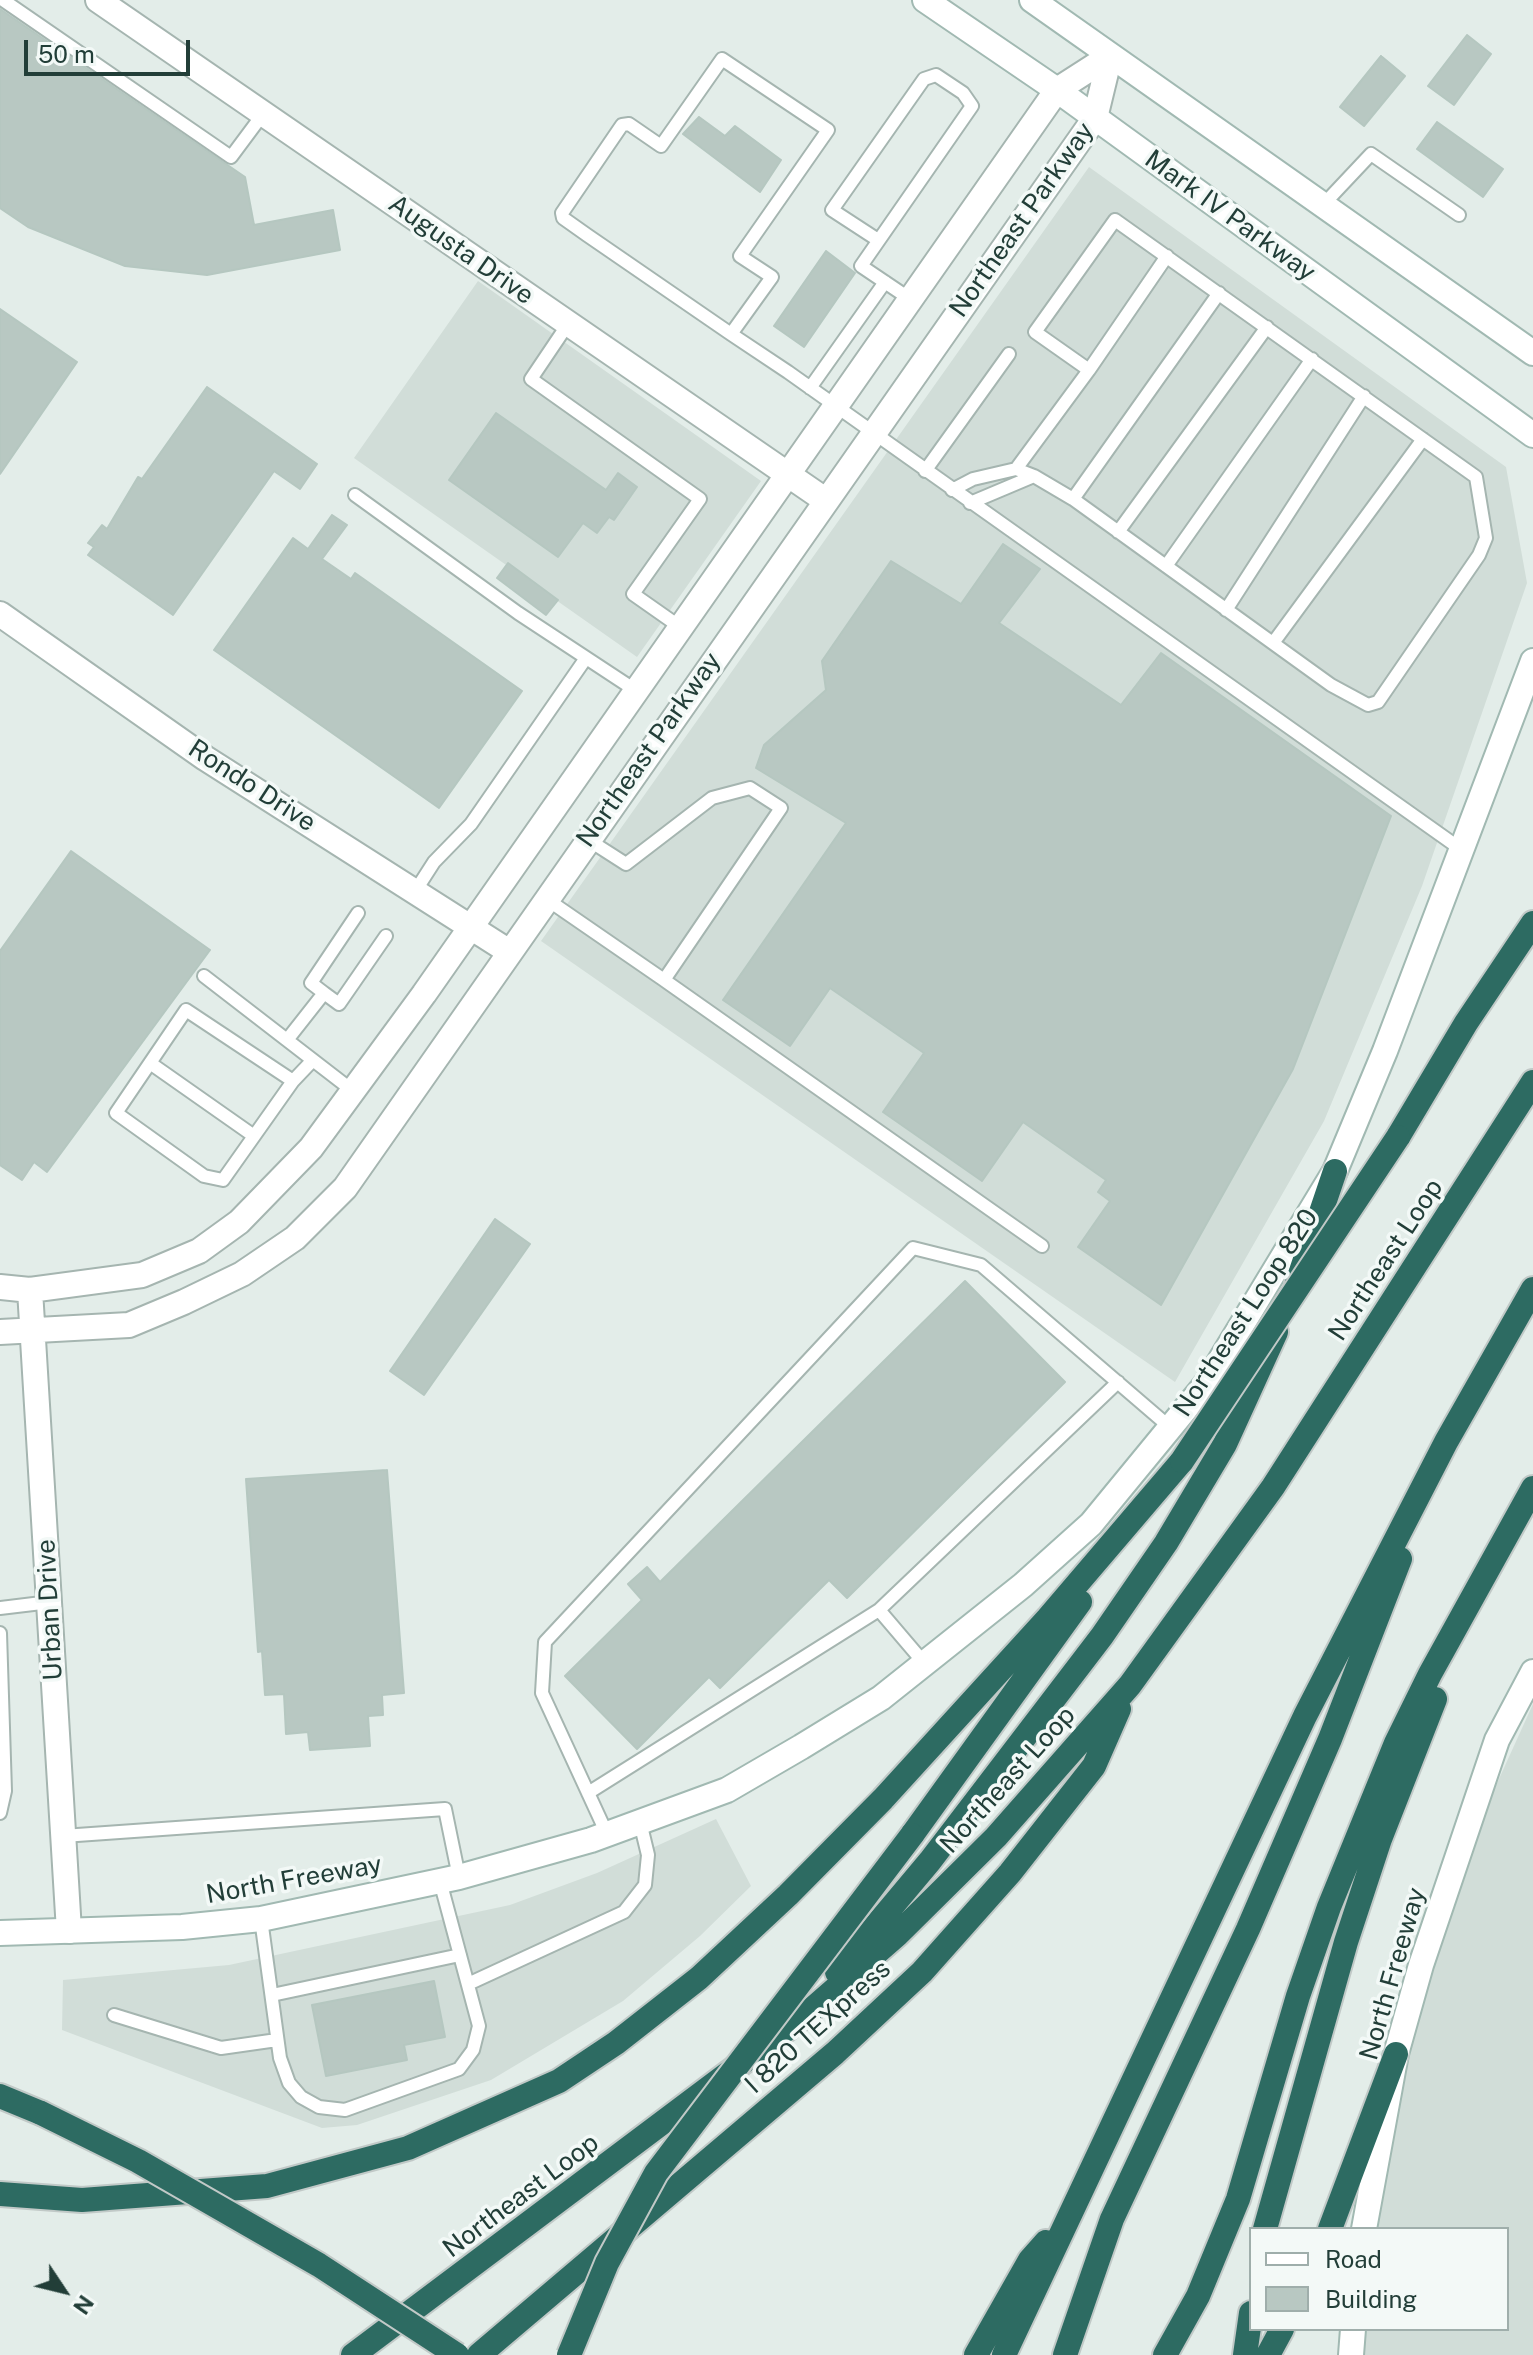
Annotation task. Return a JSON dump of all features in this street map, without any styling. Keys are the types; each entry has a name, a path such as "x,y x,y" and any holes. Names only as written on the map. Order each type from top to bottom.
{"highway":[{"path":"569,2355 602,2273 656,2173 912,1835 1182,1461 1398,1137 1466,1023 1533,923"},
{"name":"Northeast Loop","path":"353,2355 764,2049 843,1985 950,1885 1043,1786 1130,1685 1273,1487 1533,1082"},
{"path":"764,2049 833,1977 920,1873 1102,1636 1166,1543 1225,1444 1261,1367 1296,1285 1335,1171"},
{"path":"1004,2355 1305,1716 1446,1442 1533,1289"},
{"path":"1065,2355 1112,2219 1248,1929 1324,1753 1446,1442"},
{"path":"0,2194 82,2200 267,2186 408,2148 559,2081 616,2043 699,1978 788,1895 883,1799 1048,1618 1182,1461"},
{"path":"1165,2355 1198,2296 1238,2199 1329,1907 1396,1743 1430,1674 1533,1489"},
{"path":"1266,2227 1341,1957 1380,1839 1422,1728 1533,1489"},
{"name":"I 820 TEXpress","path":"479,2355 835,2053 922,1972 1010,1873 1094,1766 1130,1685"},
{"path":"1331,2227 1396,2054"},
{"path":"0,2096 138,2161 319,2265 457,2355"},
{"path":"976,2355 1030,2260 1069,2216"},
{"path":"1245,2355 1249,2327"},
{"path":"1268,2355 1281,2331"}],"street":[{"name":"Augusta Drive","path":"98,0 825,500"},
{"name":"Mark IV Parkway","path":"925,0 1057,90 1533,435"},
{"path":"1032,0 1323,205 1526,343"},
{"name":"Northeast Parkway","path":"0,1287 30,1290 142,1275 199,1251 239,1222 311,1148 472,926 1057,90 1110,56"},
{"name":"Northeast Parkway","path":"0,1332 129,1325 242,1274 295,1238 345,1188 545,898 1095,118 1110,56"},
{"name":"Rondo Drive","path":"0,614 205,758 508,951"},
{"name":"Northeast Loop 820","path":"599,1837 727,1790 881,1698 1091,1524 1172,1429 1215,1371 1335,1171 1533,661"},
{"name":"Urban Drive","path":"30,1290 69,1931"},
{"name":"North Freeway","path":"1364,2227 1396,2054 1421,1965 1497,1740 1533,1672"},
{"name":"North Freeway","path":"0,1933 182,1927 261,1919 449,1879 599,1837"},
{"path":"1351,2355 1353,2331"}],"lane":[{"path":"3,0 231,157 263,114"},
{"path":"731,334 772,277 740,256 828,130 722,59 661,146 629,124 622,125 562,213 563,218 587,235 731,334 810,388 1462,850"},
{"path":"878,240 832,210 924,79 936,75 963,93 972,106 861,266 910,299"},
{"path":"1323,205 1371,154 1459,215"},
{"path":"952,490 973,479 1016,469 1034,476 1073,499 1355,700 1368,705 1378,702 1479,555 1486,538 1476,477 1115,220 1035,332 1089,370"},
{"path":"1016,469 1167,256"},
{"path":"810,388 885,282"},
{"path":"1073,499 1219,293"},
{"path":"568,324 531,379 700,499 633,594 680,627"},
{"path":"1118,532 1267,327"},
{"path":"925,471 1009,354"},
{"path":"1166,566 1312,359"},
{"path":"1226,610 1364,396"},
{"path":"1273,643 1423,439"},
{"path":"970,503 1034,476"},
{"path":"355,495 635,690"},
{"path":"416,890 434,862 471,824 586,658"},
{"path":"587,839 626,864 712,798 750,788 781,808 664,980"},
{"path":"545,898 1042,1246"},
{"path":"358,913 311,983 339,1004 386,936"},
{"path":"204,976 353,1091"},
{"path":"287,1040 324,993"},
{"path":"293,1081 186,1010 116,1113 204,1176 223,1180 293,1081 313,1060"},
{"path":"150,1063 254,1136"},
{"path":"599,1837 588,1793 542,1693 545,1642 913,1248 981,1265 1172,1429"},
{"path":"588,1793 879,1610 1118,1382"},
{"path":"0,1608 50,1602"},
{"path":"879,1610 925,1664"},
{"path":"0,1633 5,1791 0,1813"},
{"path":"63,1836 445,1809 449,1879 460,1955 479,2026 473,2050 459,2069 345,2110 319,2107 301,2097 289,2083 277,2040 261,1919"},
{"path":"468,1984 624,1912 645,1885 648,1855 640,1822"},
{"path":"272,1995 460,1955"},
{"path":"114,2015 221,2048 277,2040"}],"shaded area":[{"path":"1089,167 1506,467 1527,583 1422,886 1324,1121 1175,1382 541,941"},
{"path":"478,281 761,481 637,657 354,458"},
{"path":"1533,1704 1533,2355 1361,2355 1363,2331 1509,2331 1509,2227 1372,2227 1381,2138 1439,1911"},
{"path":"716,1819 751,1886 700,1936 623,2001 491,2080 357,2125 322,2128 62,2030 63,1980 229,1965 510,1905 597,1873"}],"building":[{"path":"0,9 245,177 254,225 333,210 340,250 207,275 125,266 28,227 0,208"},
{"path":"1467,35 1491,54 1454,105 1428,86"},
{"path":"1381,56 1405,76 1364,126 1340,107"},
{"path":"699,117 725,136 735,126 781,160 760,192 683,134"},
{"path":"1437,122 1503,169 1483,197 1417,149"},
{"path":"826,251 855,273 804,347 774,326"},
{"path":"0,309 77,362 0,474"},
{"path":"207,387 317,464 300,489 274,471 173,615 88,555 94,547 88,543 102,525 107,529 138,477 142,479"},
{"path":"496,413 606,490 618,473 637,487 614,520 609,517 597,533 583,523 558,557 449,480"},
{"path":"332,515 347,525 322,559 351,579 355,573 522,691 439,808 214,650 293,538 308,549"},
{"path":"1003,544 1040,569 999,623 1121,705 1161,653 1391,816 1293,1069 1161,1305 1078,1247 1110,1201 1098,1192 1106,1180 1023,1122 982,1181 883,1112 924,1053 830,988 790,1046 723,1000 846,823 756,768 764,745 826,690 822,661 891,561 961,604"},
{"path":"508,563 558,600 546,615 497,578"},
{"path":"71,851 210,950 47,1172 34,1162 22,1180 0,1165 0,951"},
{"path":"495,1219 530,1244 424,1395 390,1371"},
{"path":"965,1281 1065,1382 847,1598 829,1580 720,1688 709,1677 637,1749 565,1676 642,1600 628,1584 647,1567 660,1582"},
{"path":"387,1470 404,1693 382,1695 383,1715 368,1716 370,1746 310,1750 308,1732 286,1734 284,1694 265,1695 262,1651 258,1652 246,1479"},
{"path":"434,1981 445,2037 404,2045 407,2060 326,2076 312,2005"}]}
